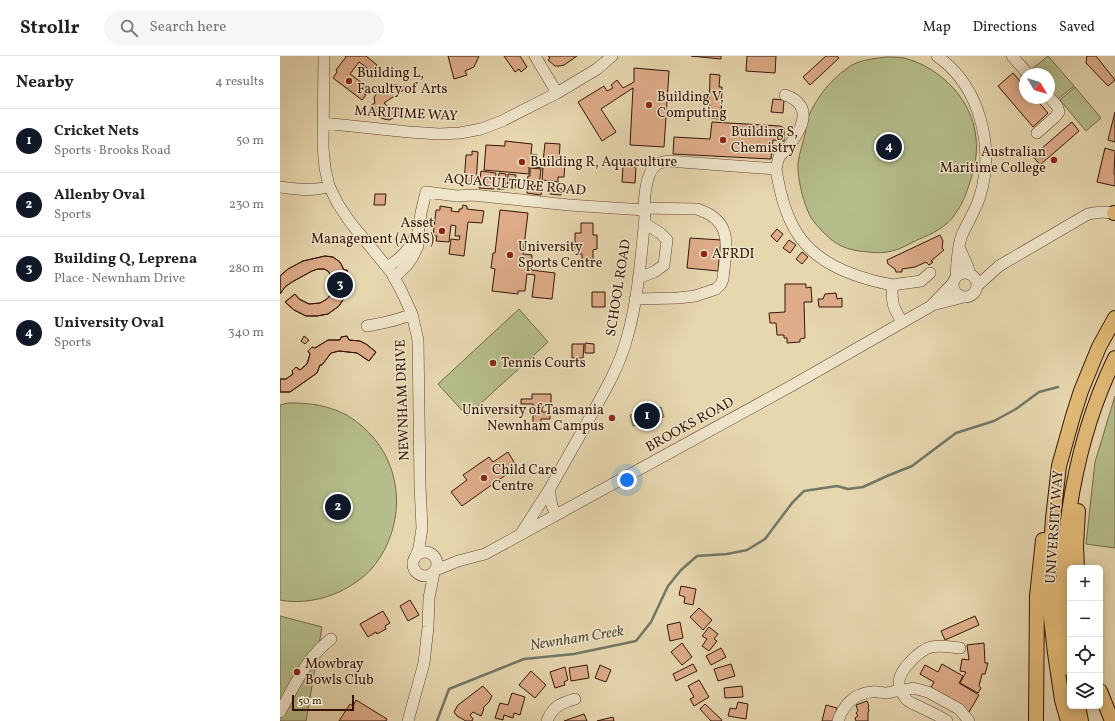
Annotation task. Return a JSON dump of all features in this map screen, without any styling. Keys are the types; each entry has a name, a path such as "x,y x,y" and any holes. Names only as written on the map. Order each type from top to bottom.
{"main road":[{"path":"1099,346 1115,306"},
{"name":"UNIVERSITY WAY","path":"1068,721 1054,653 1049,575 1053,518 1059,466 1081,391 1099,346 1115,318"},
{"name":"UNIVERSITY WAY","path":"1067,648 1063,583 1067,526 1083,443 1101,389 1115,358"},
{"path":"1077,565 1076,545 1078,505 1087,450 1101,389"},
{"path":"1036,721 1036,620 1039,567 1046,512 1059,466"},
{"path":"1103,698 1112,721"},
{"path":"1079,709 1081,721"}],"street":[{"name":"NEWNHAM DRIVE","path":"324,56 323,147 325,168 329,186 338,204 350,222 387,267 401,290 412,314 418,340 422,528 419,548 416,556"},
{"path":"535,56 557,93"},
{"name":"MARITIME WAY","path":"323,123 439,134 460,133 481,129 502,121 557,93 597,69 612,56"},
{"path":"1012,56 1023,68"},
{"path":"944,58 970,94 985,137 986,169 980,196 962,236 958,249 954,287 957,294 964,297 972,295 977,286 998,266 1088,214 1101,212 1115,213"},
{"path":"784,95 790,96 802,108 803,120 785,152 780,155 776,169 786,211 798,235 812,251 829,263 852,274 871,280 892,285 921,281 930,273"},
{"path":"1037,134 1059,112 1055,104"},
{"name":"SCHOOL ROAD","path":"520,534 549,490 605,390 627,339 638,278 647,183 652,169 656,164 668,162 776,169"},
{"path":"280,187 310,189 329,186"},
{"name":"AQUACULTURE ROAD","path":"394,278 407,265 418,246 421,213 426,192 457,196 473,195 569,205 644,209"},
{"path":"635,299 695,296 716,289 724,279 726,236 718,221 704,211 697,209 644,209"},
{"path":"638,278 654,272 664,266 667,240 660,233 644,223"},
{"name":"AQUACULTURE ROAD","path":"387,267 396,262 406,253 418,234"},
{"path":"958,249 968,267 970,274 976,278 977,286"},
{"path":"955,280 963,273 970,274 998,266"},
{"name":"BROOKS ROAD","path":"931,306 955,280"},
{"path":"892,285 893,307 902,322"},
{"name":"BROOKS ROAD","path":"435,572 458,562 485,554 786,389 931,306 964,297"},
{"path":"367,326 393,322 412,314"},
{"path":"549,490 552,506 556,514"},
{"name":"NEWNHAM DRIVE","path":"422,528 432,554"},
{"path":"429,598 418,575 415,572 413,560 416,556 423,552 458,562"},
{"path":"408,721 425,656 429,598 438,562 432,554"},
{"path":"418,575 426,577 435,572"},
{"path":"280,712 308,662 318,650 331,639"},
{"path":"947,721 907,700 901,692 898,680 908,664 923,651 931,647 939,646 960,648"},
{"path":"838,721 840,714 846,705 852,698 861,694 871,692 901,692 913,688 928,692 959,709 969,721"},
{"path":"548,721 550,714 555,707 564,702 575,700"}],"green space":[{"path":"1048,56 1074,86 1058,99 1055,95 1055,68 1033,68"},
{"path":"886,57 904,58 917,62 942,77 952,87 969,111 974,124 976,156 971,179 962,203 952,218 944,226 934,233 899,249 874,253 851,249 838,244 827,236 815,223 811,218 802,195 798,163 807,120 817,100 825,89 840,73 850,66 865,60"},
{"path":"1075,87 1101,118 1086,131 1060,100"},
{"name":"Tennis Courts","path":"519,309 548,342 467,416 438,384"},
{"path":"1115,396 1115,548 1086,544 1095,462"},
{"path":"288,403 313,404 338,411 348,416 365,429 383,451 390,467 395,484 396,501 395,519 391,536 383,552 366,575 339,592 318,599 295,602 280,600 280,405"},
{"path":"661,407 664,417 633,426 630,415"},
{"name":"Mowbray Bowls Club","path":"280,616 322,627 306,721 280,721"}],"building":[{"name":"Building L, Faculty of Arts","path":"345,56 366,56 377,65 371,71 359,62 350,74 365,85 367,89 364,94 366,95 362,100 333,78 337,72 336,70 346,57"},
{"path":"448,56 479,56 474,67 465,71 467,75 454,79"},
{"path":"504,56 520,56 527,67 521,72 519,69 515,72"},
{"path":"548,56 577,56 564,65 555,66 548,60 550,58"},
{"path":"691,56 721,56 721,59"},
{"path":"747,56 776,56 775,73 746,71"},
{"path":"826,56 837,56 839,58 810,85 803,77"},
{"path":"1087,56 1096,56 1115,80 1108,86 1086,63"},
{"name":"Building V, Computing","path":"634,68 669,71 664,147 630,145 633,88 601,109 616,132 602,141 578,102 604,86 607,91 613,88 611,85 617,80 623,88 634,82"},
{"path":"1013,73 1019,80 1019,104 1040,104 1048,113 1033,127 998,86"},
{"path":"710,74 720,75 719,87 722,87 721,119 709,118"},
{"path":"392,84 408,87 384,103 393,111 401,111 400,115 389,120 379,117 371,105 375,103 374,98 382,87"},
{"path":"773,99 784,100 783,113 771,112"},
{"path":"1115,112 1115,142 1108,140"},
{"name":"Building S, Chemistry","path":"712,122 780,126 784,128 784,141 773,140 771,159 673,154 674,137 710,139"},
{"path":"1072,122 1079,131 1040,165 1033,156"},
{"name":"Building R, Aquaculture","path":"505,141 532,144 531,154 537,155 537,161 543,162 545,143 560,144 559,162 565,163 564,177 558,177 558,182 542,180 543,168 529,167 529,174 484,170 486,145 505,146"},
{"path":"1105,148 1115,151 1115,186 1097,182"},
{"path":"472,151 478,152 476,184 464,183 466,155 472,155"},
{"path":"623,166 636,167 635,183 622,182"},
{"name":"Building R, Aquaculture","path":"530,168 541,169 539,186 527,185 528,176 530,176"},
{"name":"Building R, Aquaculture","path":"481,171 496,173 494,189 479,188"},
{"name":"Building R, Aquaculture","path":"499,173 506,174 505,189 497,189"},
{"name":"Building R, Aquaculture","path":"508,174 516,175 515,189 507,189"},
{"name":"Building R, Aquaculture","path":"530,186 542,187 541,195 527,193"},
{"name":"Building R, Aquaculture","path":"551,187 562,189 561,195 550,194"},
{"path":"375,194 386,194 385,205 374,205"},
{"name":"Asset Management (AMS)","path":"463,205 467,206 467,209 484,211 482,223 468,222 464,256 449,254 451,239 459,240 460,236 455,236 456,226 451,225 449,242 436,241 437,236 433,236 436,210 440,210 440,206 452,208 451,211 459,212 459,209 462,209"},
{"name":"University Sports Centre","path":"500,210 528,213 523,254 532,255 531,270 555,273 552,299 532,297 535,275 527,274 525,291 518,291 518,294 492,291 495,269 491,268 493,253 495,253"},
{"path":"581,223 593,223 593,235 597,235 597,249 593,250 593,263 582,263 582,254 575,254 575,233 581,233"},
{"path":"777,229 783,234 777,242 771,236"},
{"path":"940,235 943,241 942,248 944,250 931,261 933,262 929,265 926,262 915,267 902,269 902,272 896,272 895,269 888,264 887,260"},
{"name":"AFRDI","path":"690,238 721,240 718,271 687,268"},
{"path":"789,240 796,245 790,253 783,248"},
{"path":"802,252 808,257 802,264 796,259"},
{"path":"325,256 333,257 340,262 344,270 347,270 349,279 347,279 347,288 344,298 339,306 328,314 306,316 294,310 285,302 295,294 299,299 309,304 320,303 327,299 334,288 332,275 331,276 328,271 324,269 312,271 285,287 280,294 280,276 288,269 303,261"},
{"path":"325,256 333,257 340,262 344,270 347,270 349,279 347,279 347,288 344,298 339,306 328,314 306,316 294,310 285,302 295,294 299,299 309,304 320,303 327,299 334,288 332,275 331,276 328,271 324,269 312,271 285,287 280,294 280,276 288,269 303,261"},
{"path":"785,284 806,284 806,288 811,287 812,302 804,302 805,338 800,339 800,342 787,343 787,338 784,338 784,335 777,335 776,323 770,323 769,313 785,312"},
{"path":"592,292 605,292 605,307 592,307"},
{"path":"836,293 837,299 842,298 842,307 819,307 818,299 823,299 825,294"},
{"path":"304,336 309,340 305,344 301,341"},
{"path":"347,336 349,340 360,341 376,352 369,361 357,353 339,351 331,353 322,365 320,365 317,373 290,392 280,392 280,379 286,379 293,374 292,371 296,367 300,370 307,364 310,354 308,351 312,347 315,348 328,340 340,340 341,337"},
{"path":"347,336 349,340 360,341 376,352 369,361 357,353 339,351 331,353 322,365 320,365 317,373 290,392 280,392 280,379 286,379 293,374 292,371 296,367 300,370 307,364 310,354 308,351 312,347 315,348 328,340 340,340 341,337"},
{"path":"585,343 594,344 594,353 585,353"},
{"path":"572,344 584,344 583,358 572,358"},
{"path":"532,394 551,394 551,407 542,407 542,412 550,412 550,419 541,419 541,427 533,427 533,404 521,404 521,399 532,399"},
{"name":"Child Care Centre","path":"508,452 517,467 462,506 451,492 467,480 463,475 489,457 493,462"},
{"path":"681,586 696,589 693,605 684,603 685,597 679,595"},
{"path":"410,600 419,615 408,621 400,606"},
{"path":"699,608 712,620 703,630 690,617"},
{"path":"383,611 390,623 385,626 386,629 377,634 376,632 368,637 360,624"},
{"path":"975,616 979,625 945,640 941,631"},
{"path":"680,622 683,638 670,641 667,625"},
{"path":"709,627 718,634 714,639 717,641 709,651 702,646 707,639 702,636"},
{"path":"682,643 692,657 682,665 671,652"},
{"path":"984,643 985,663 988,663 985,674 982,674 979,686 981,688 978,693 960,683 966,672 960,671 962,659 969,660 967,645"},
{"path":"721,648 726,657 711,665 706,656"},
{"path":"693,664 697,671 676,681 673,674"},
{"path":"731,664 735,676 718,681 714,669"},
{"path":"942,664 963,676 959,683 979,695 969,712 930,689 934,682 920,674 925,665 938,672"},
{"path":"587,665 589,678 571,681 569,668"},
{"path":"600,665 611,670 606,682 595,678"},
{"path":"565,667 568,680 564,682 565,685 555,688 550,672"},
{"path":"531,671 546,685 535,698 519,685"},
{"path":"699,680 709,697 694,706 690,699 694,697 688,686"},
{"path":"483,686 492,696 483,708 484,709 481,716 473,712 470,715 473,719 472,721 466,721 457,716 454,712 458,705"},
{"path":"742,686 743,697 725,698 724,688"},
{"path":"512,693 525,697 520,715 514,713 513,718 504,715 503,720 495,718 500,703 508,705"},
{"path":"356,700 387,719 386,721 339,721 350,704 353,706"},
{"path":"867,701 869,706 868,721 856,721 855,718 858,716 856,713 858,711 856,705"},
{"path":"738,702 748,704 746,719 728,716 730,708 736,709"},
{"path":"705,704 722,720 721,721 711,721 700,709"},
{"path":"826,705 837,708 834,721 822,721"},
{"path":"584,714 587,721 564,721"},
{"path":"613,717 614,721 597,721"}],"waterway":[{"name":"Newnham Creek","path":"437,721 449,689 524,659 574,654 636,641 651,622 668,586 681,570 697,556 727,554 747,550 765,539 792,503 804,491 837,486 848,489 863,487 912,466 956,433 994,421 1016,409 1039,392 1058,387"}],"place":[{"name":"Building L, Faculty of Arts","path":"349,81"},
{"name":"Building V, Computing","path":"649,105"},
{"name":"Building S, Chemistry","path":"723,140"},
{"name":"University Oval","path":"889,147"},
{"name":"Australian Maritime College","path":"1054,160"},
{"name":"Building R, Aquaculture","path":"522,162"},
{"name":"Asset Management (AMS)","path":"442,231"},
{"name":"AFRDI","path":"704,254"},
{"name":"University Sports Centre","path":"510,255"},
{"name":"Building Q, Leprena","path":"340,285"},
{"name":"Tennis Courts","path":"493,363"},
{"name":"Cricket Nets","path":"647,416"},
{"name":"University of Tasmania Newnham Campus","path":"612,418"},
{"name":"Child Care Centre","path":"484,478"},
{"name":"Allenby Oval","path":"338,507"},
{"name":"Mowbray Bowls Club","path":"297,672"}]}
